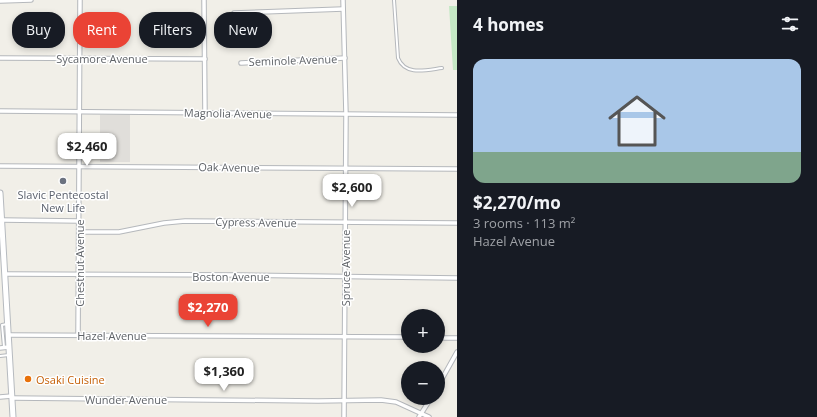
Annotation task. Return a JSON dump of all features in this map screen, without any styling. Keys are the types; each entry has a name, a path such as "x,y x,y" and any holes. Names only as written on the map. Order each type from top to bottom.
{"street":[{"path":"0,1 30,0"},
{"name":"Chestnut Avenue","path":"78,335 80,0"},
{"path":"204,0 205,113"},
{"name":"Spruce Avenue","path":"343,0 346,58 344,417"},
{"path":"261,12 343,9"},
{"name":"Sycamore Avenue","path":"0,58 205,59"},
{"name":"Seminole Avenue","path":"241,63 346,58"},
{"name":"Magnolia Avenue","path":"0,111 457,115"},
{"name":"Oak Avenue","path":"0,166 457,169"},
{"path":"0,193 2,247 8,323 8,335 4,347 10,355 13,417"},
{"path":"2,220 79,220"},
{"name":"Cypress Avenue","path":"79,232 119,232 174,222 457,222"},
{"name":"Boston Avenue","path":"5,274 457,278"},
{"path":"0,297 6,297"},
{"name":"Hazel Avenue","path":"8,335 401,337"},
{"path":"445,338 457,338"},
{"path":"445,373 457,352"},
{"name":"Wunder Avenue","path":"0,397 391,401 420,415 429,417"},
{"path":"420,415 426,405"}],"lane":[{"path":"394,0 398,58 401,65 409,70 442,68"},
{"path":"4,347 2,325 8,323"},
{"path":"0,356 10,355"}],"shaded area":[{"path":"100,115 130,115 130,162 100,162"}],"green space":[{"path":"449,6 457,6 457,70 453,70"}],"place":[{"name":"Slavic Pentecostal New Life","path":"63,181"},
{"name":"Osaki Cuisine","path":"28,379"}]}
